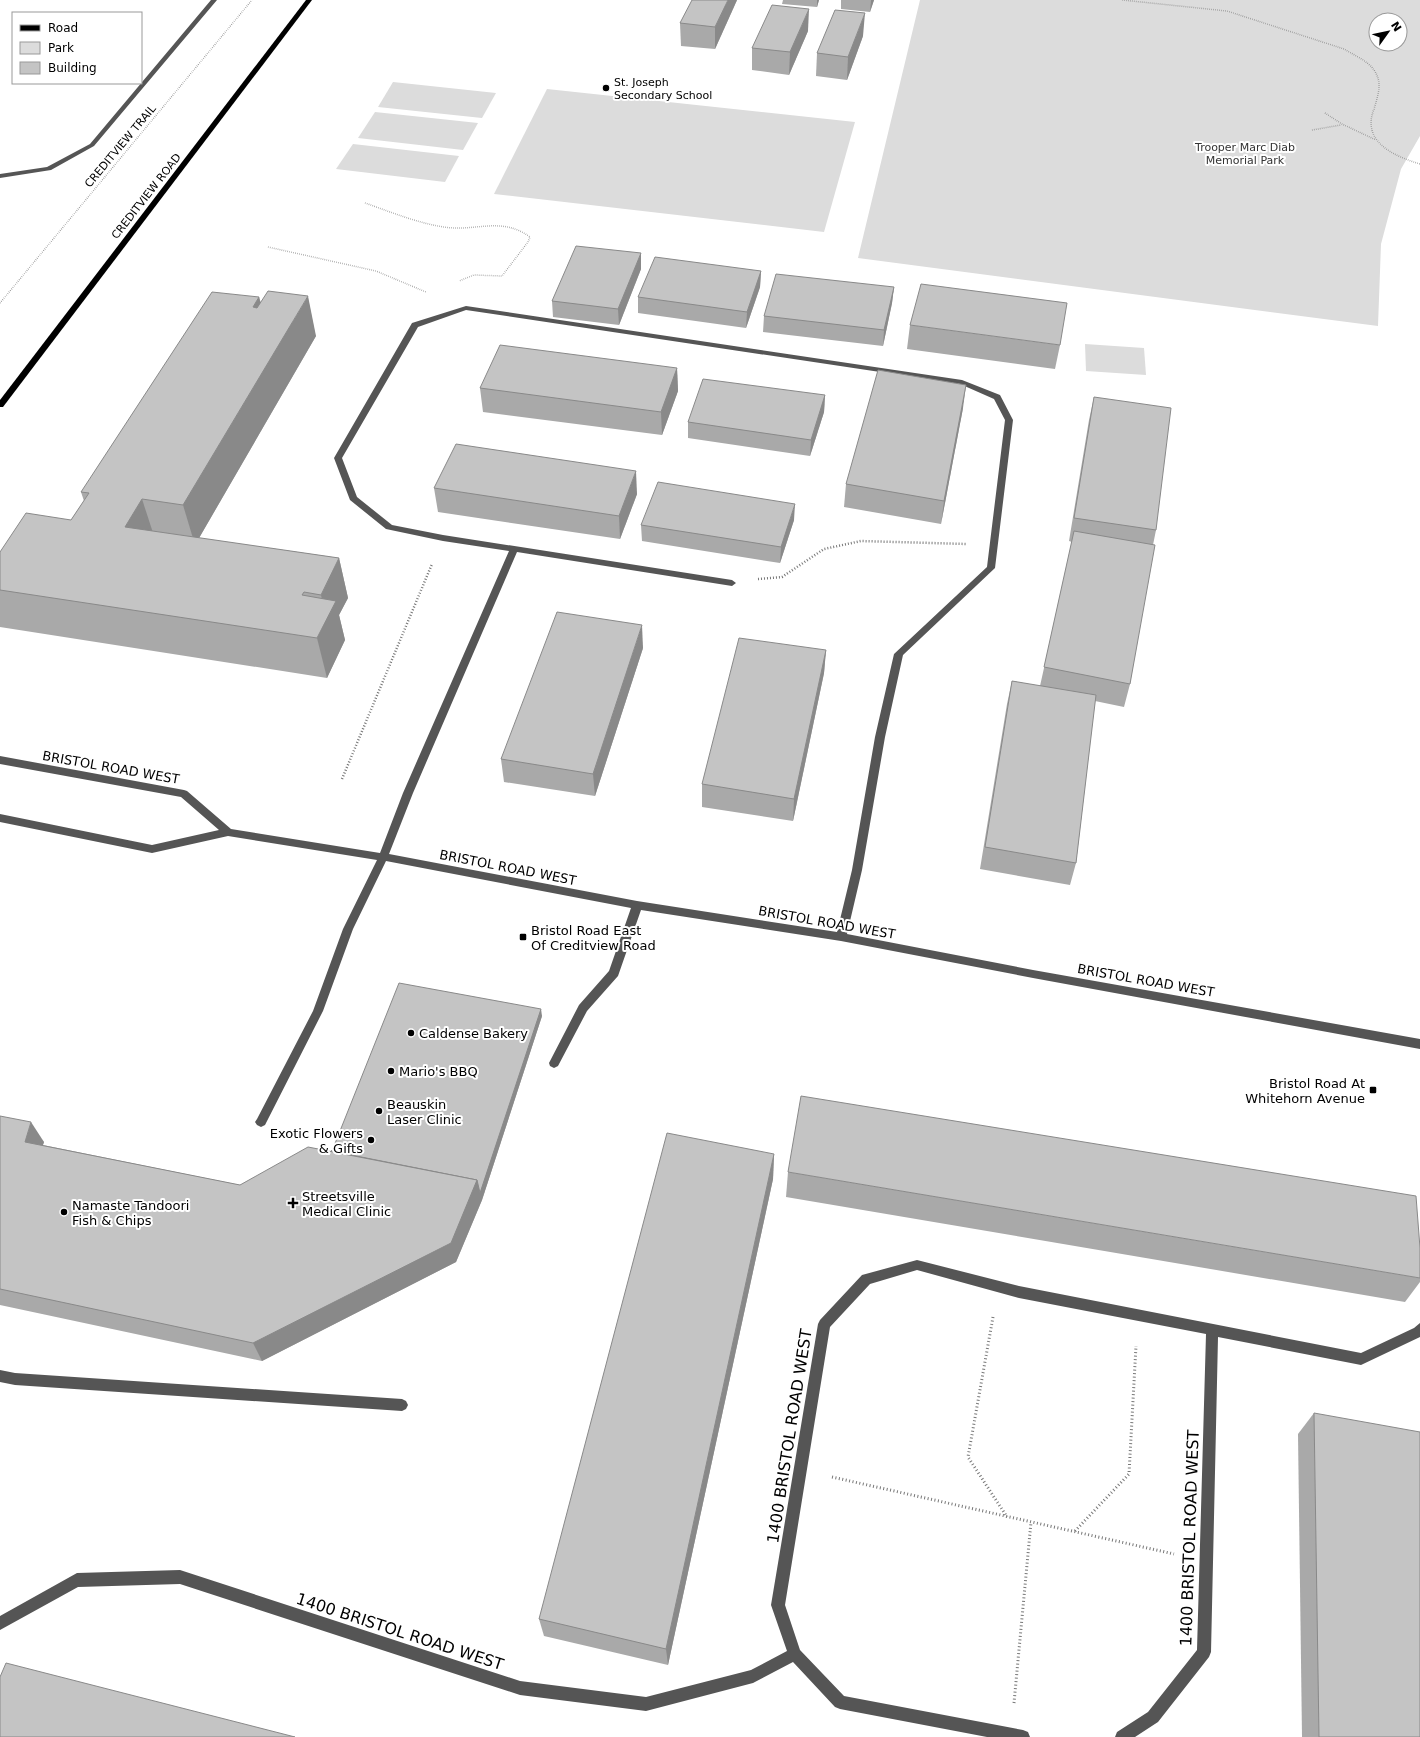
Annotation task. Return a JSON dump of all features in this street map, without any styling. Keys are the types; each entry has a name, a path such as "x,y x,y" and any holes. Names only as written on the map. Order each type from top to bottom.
{"main road":[{"name":"CREDITVIEW ROAD","path":"0,405 309,0"}],"street":[{"path":"0,176 49,169 92,145 214,0"},
{"path":"732,583 514,550 388,527 353,498 338,458 416,325 466,308 962,382 997,396 1009,420 991,568 899,654 880,737 856,870 841,937"},
{"path":"261,1122 318,1011 348,929 383,858 408,793 514,550"},
{"name":"BRISTOL ROAD WEST","path":"0,760 184,794 228,832"},
{"name":"BRISTOL ROAD WEST","path":"0,818 152,849 228,832 383,858 638,905 841,937 1033,974 1420,1044"},
{"path":"554,1063 583,1008 614,974 638,905"},
{"name":"1400 BRISTOL ROAD WEST","path":"1017,1736 840,1702 795,1654 778,1606 824,1324 866,1279 918,1265 999,1287 1361,1359 1418,1332 1420,1329"},
{"name":"1400 BRISTOL ROAD WEST","path":"1122,1737 1153,1717 1204,1652 1212,1330"},
{"path":"0,1376 15,1379 402,1405"},
{"name":"1400 BRISTOL ROAD WEST","path":"0,1622 77,1580 180,1577 520,1688 646,1704 753,1676 795,1654"}],"path":[{"name":"CREDITVIEW TRAIL","path":"0,303 252,0"},
{"path":"1122,0 1227,11 1344,49 1374,70 1380,85 1378,99 1373,110 1371,128 1378,141 1385,149 1400,158 1420,164"},
{"path":"1326,113 1342,124 1378,141"},
{"path":"1312,130 1342,124"},
{"path":"365,203 432,225 455,228 498,224 523,231 530,237 528,242 502,276 476,275 463,278 438,298"},
{"path":"268,247 376,271 438,298 457,311"},
{"path":"342,779 443,538"},
{"path":"732,583 782,577 824,549 861,541 994,545"},
{"path":"999,1287 968,1457 1007,1517"},
{"path":"1074,1532 1129,1474 1137,1315"},
{"path":"800,1470 1206,1561"},
{"path":"1017,1736 1031,1522"}],"green space":[{"name":"Trooper Marc Diab Memorial Park","path":"920,0 1420,0 1420,136 1401,169 1381,244 1378,326 858,258"},
{"path":"393,82 496,93 482,118 378,107"},
{"path":"547,89 855,122 824,232 494,194"},
{"path":"375,112 478,123 463,150 358,138"},
{"path":"353,144 459,156 445,182 336,169"},
{"path":"1085,344 1144,348 1146,375 1086,371"}],"building":[{"path":"692,0 728,0 715,27 680,23"},
{"path":"772,5 809,9 790,52 752,48"},
{"path":"835,10 865,13 848,57 817,53"},
{"path":"576,246 641,253 618,309 552,301"},
{"path":"655,257 761,271 747,312 638,297"},
{"path":"776,274 894,287 884,330 764,316"},
{"path":"921,284 1067,303 1060,345 910,325"},
{"path":"268,291 308,296 183,505 142,499 125,527 339,558 321,595 304,592 302,595 336,601 317,638 0,590 0,552 26,513 71,520 89,493 81,492 212,292 259,297 253,307 257,308"},
{"path":"500,345 677,368 661,412 480,388"},
{"path":"878,370 966,385 944,501 846,484"},
{"path":"703,379 825,395 811,440 688,422"},
{"path":"1094,397 1171,408 1156,530 1074,518"},
{"path":"456,444 636,471 619,516 434,488"},
{"path":"658,482 795,504 781,547 641,525"},
{"path":"1074,531 1155,545 1130,684 1044,667"},
{"path":"557,612 642,625 593,774 501,759"},
{"path":"739,638 826,650 794,799 702,784"},
{"path":"1012,681 1096,695 1076,863 985,847"},
{"path":"399,983 541,1009 480,1193 477,1180 331,1151"},
{"path":"801,1096 1416,1196 1420,1248 1420,1278 788,1172"},
{"path":"0,1116 31,1122 25,1142 240,1185 308,1147 477,1180 451,1243 253,1343 0,1289"},
{"path":"667,1133 774,1154 666,1649 539,1619"},
{"path":"1314,1413 1420,1432 1420,1737 1319,1737"},
{"path":"6,1663 295,1737 0,1737 0,1677"}],"place":[{"name":"St. Joseph Secondary School","path":"606,88"},
{"name":"Bristol Road East Of Creditview Road","path":"523,937"},
{"name":"Caldense Bakery","path":"411,1033"},
{"name":"Mario's BBQ","path":"391,1071"},
{"name":"Bristol Road At Whitehorn Avenue","path":"1373,1090"},
{"name":"Beauskin Laser Clinic","path":"379,1111"},
{"name":"Exotic Flowers & Gifts","path":"371,1140"},
{"name":"Streetsville Medical Clinic","path":"293,1203"},
{"name":"Namaste Tandoori Fish & Chips","path":"64,1212"}]}
